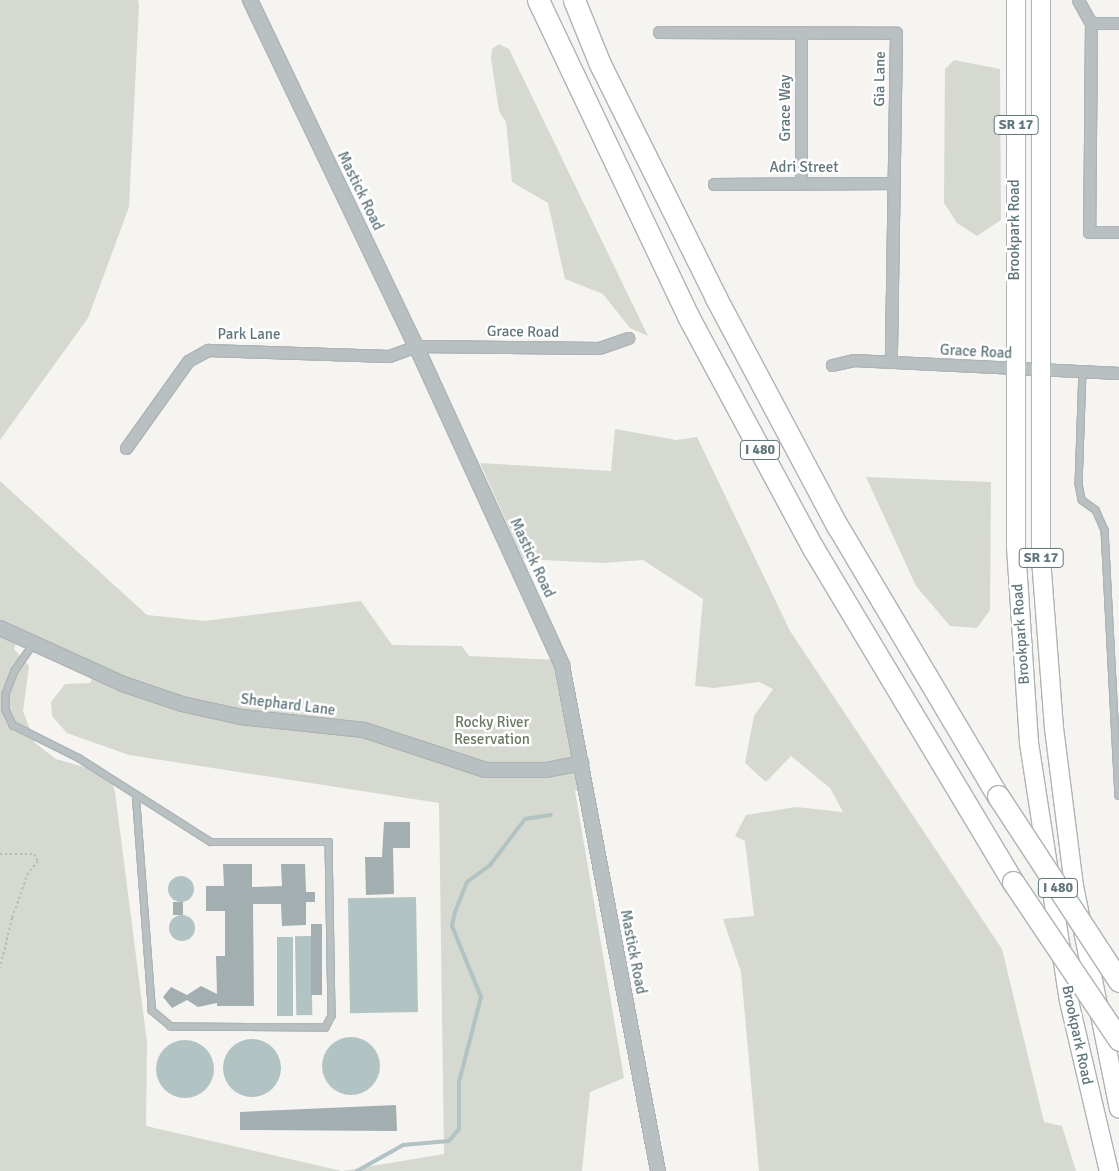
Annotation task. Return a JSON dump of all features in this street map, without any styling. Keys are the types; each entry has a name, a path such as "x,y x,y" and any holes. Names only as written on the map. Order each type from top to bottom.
{"highway":[{"name":"I 480","path":"538,0 689,318 813,548 1013,882 1119,1040"},
{"name":"I 480","path":"574,0 600,64 734,334 838,528 998,796 1119,981"}],"main road":[{"name":"Brookpark Road","path":"1016,0 1014,370 1016,547 1029,743 1069,1001 1109,1171"},
{"name":"Brookpark Road","path":"1041,0 1041,558 1054,728 1074,886 1119,1109"}],"street":[{"name":"Mastick Road","path":"250,0 416,346 562,664 658,1171"},
{"path":"1078,0 1091,23 1089,232 1119,232"},
{"path":"1091,23 1119,23"},
{"name":"Gia Lane","path":"659,32 896,33 891,362"},
{"name":"Grace Way","path":"801,32 801,183"},
{"name":"Adri Street","path":"714,184 894,183"},
{"name":"Grace Road","path":"416,346 599,348 628,338"},
{"name":"Park Lane","path":"126,448 188,361 208,350 389,356 416,346"},
{"name":"Grace Road","path":"832,365 853,360 1014,370 1119,373"},
{"name":"Shephard Lane","path":"0,628 123,684 242,717 364,730 486,770 546,770 581,763"}],"lane":[{"path":"1083,372 1082,500 1096,510 1105,530 1119,796"},
{"path":"34,644 15,671 6,694 6,710 13,725 79,758 136,797 211,842 329,842 332,1016 326,1028 172,1027 152,1011 136,797"}],"path":[{"path":"0,854 34,854 38,861 28,873 15,909 0,968"}],"green space":[{"path":"0,0 138,0 139,6 129,207 88,318 0,440"},
{"path":"499,44 509,49 648,336 630,328 603,294 565,279 548,203 512,182 506,122 499,111 491,59 492,49"},
{"path":"954,60 1000,69 1001,220 977,236 957,223 944,203 945,69"},
{"path":"615,429 676,440 697,437 790,631 1002,949 1044,1122 1062,1126 1076,1171 759,1171 741,972 723,919 754,916 745,841 735,836 746,815 796,807 843,812 830,788 791,756 766,782 745,763 754,716 773,689 759,682 714,688 695,686 703,599 643,560 603,563 523,559 480,463 611,471"},
{"path":"866,477 991,482 990,610 977,628 950,626 916,586"},
{"name":"Rocky River Reservation","path":"0,481 147,615 204,621 361,601 392,645 462,646 469,656 557,660 582,789 575,791 624,1078 590,1092 582,1171 342,1171 0,1171","holes":["16,644 92,678 90,683 65,684 51,702 52,716 67,733 129,755 439,803 444,1154 342,1171 146,1126 147,1042 115,792 109,774 56,759 35,743 23,711 29,666 14,649"]}],"shaded area":[{"path":"181,876 190,880 194,889 190,898 181,902 172,898 168,889 172,880"},
{"path":"416,897 418,1012 350,1013 348,898"},
{"path":"182,915 191,919 195,928 191,937 182,941 173,937 169,928 173,919"},
{"path":"295,936 311,936 312,1015 296,1015"},
{"path":"277,937 293,937 293,1016 277,1016"},
{"path":"345,1037 357,1037 372,1045 380,1060 380,1072 372,1087 357,1095 345,1095 330,1087 322,1072 322,1060 330,1045"},
{"path":"246,1039 258,1039 273,1047 281,1062 281,1074 273,1089 258,1097 246,1097 231,1089 223,1074 223,1062 231,1047"},
{"path":"179,1040 191,1040 206,1048 214,1063 214,1075 206,1090 191,1098 179,1098 164,1090 156,1075 156,1063 164,1048"}],"building":[{"path":"384,822 410,822 410,848 393,848 394,894 366,895 365,857 382,857"},
{"path":"223,864 252,864 252,887 282,886 281,864 305,864 306,892 315,892 315,902 306,902 306,925 282,926 281,904 253,904 254,1006 217,1006 217,1003 198,1007 187,1000 172,1008 163,997 171,987 187,995 201,986 217,994 216,956 225,956 225,911 206,911 206,886 224,886"},
{"path":"173,902 183,902 183,915 173,915"},
{"path":"311,924 322,924 322,995 311,995"},
{"path":"396,1105 397,1131 240,1130 240,1112"}],"waterway":[{"path":"357,1171 403,1145 449,1141 459,1129 459,1082 481,997 452,926 455,912 467,882 490,865 525,819 551,815"}]}
